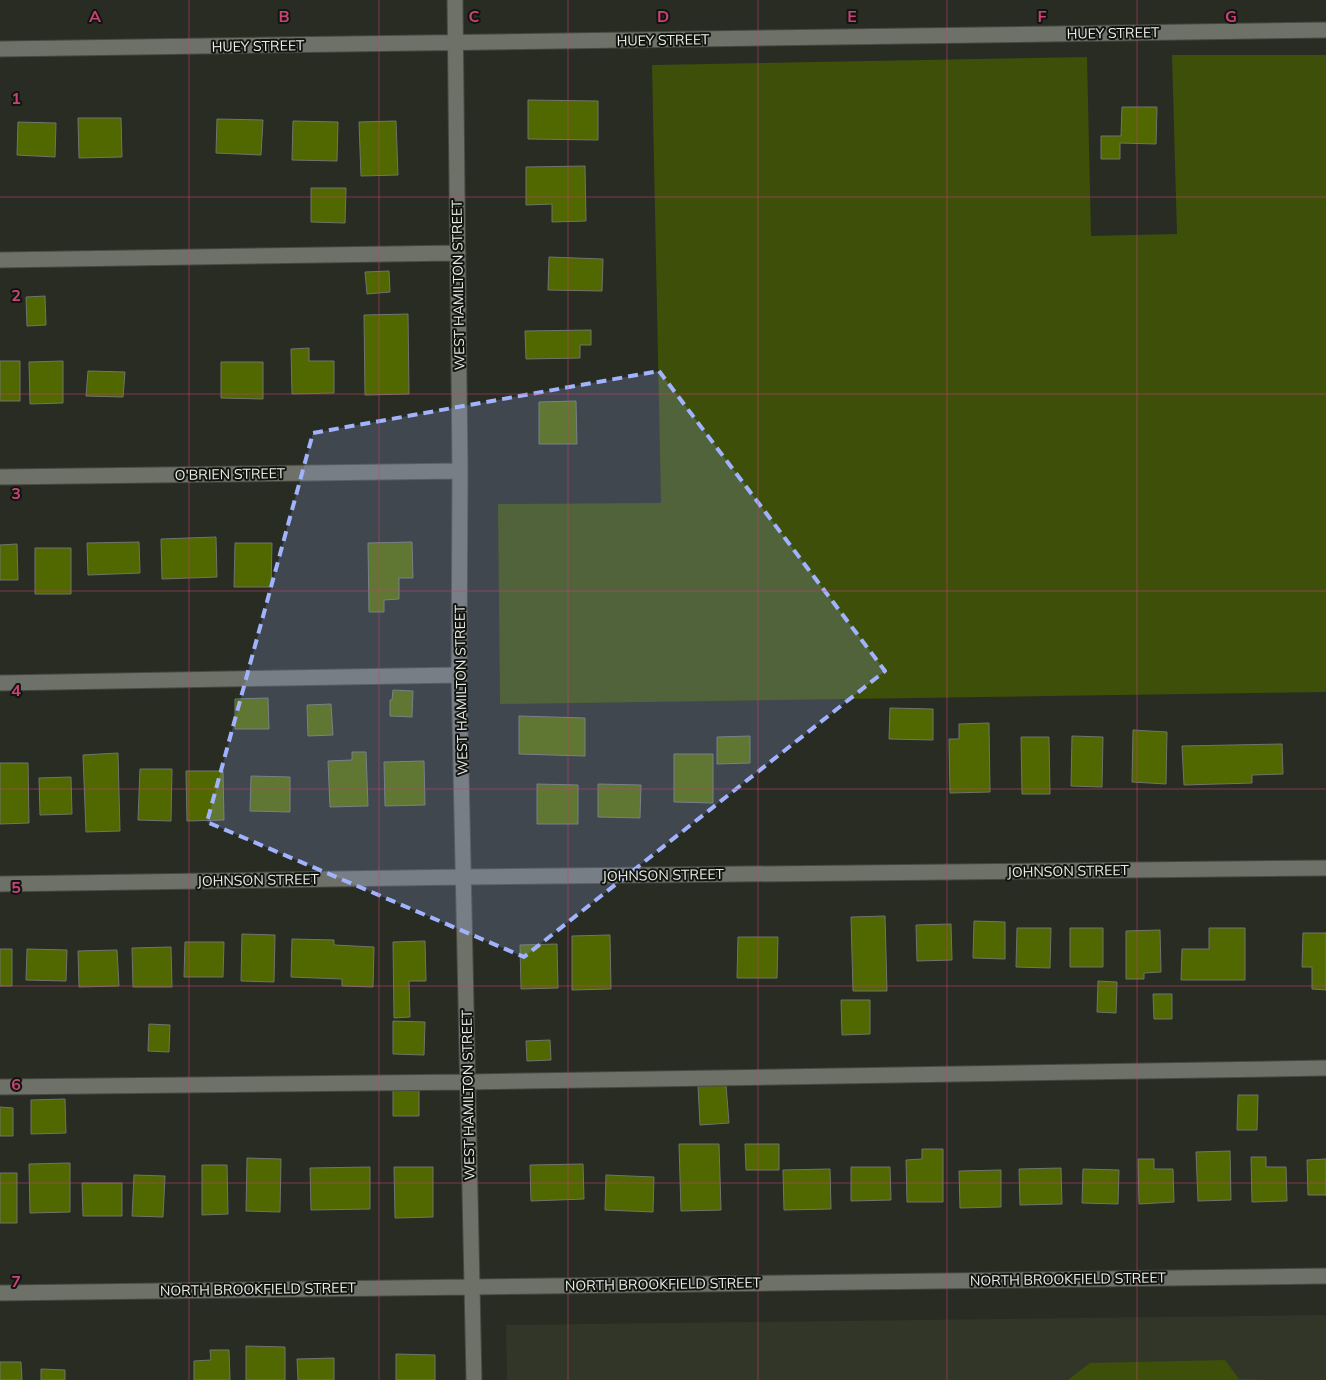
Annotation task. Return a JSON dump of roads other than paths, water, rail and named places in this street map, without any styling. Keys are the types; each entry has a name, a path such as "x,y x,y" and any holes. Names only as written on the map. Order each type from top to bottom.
{"street":[{"name":"WEST HAMILTON STREET","path":"455,0 460,471 460,675 474,1380"},
{"name":"HUEY STREET","path":"0,50 1326,30"},
{"path":"0,260 458,252"},
{"name":"O'BRIEN STREET","path":"0,477 460,471"},
{"path":"0,682 460,675"},
{"name":"JOHNSON STREET","path":"0,884 1326,868"},
{"path":"0,1087 467,1082 1326,1068"},
{"name":"NORTH BROOKFIELD STREET","path":"0,1293 1326,1276"}]}
